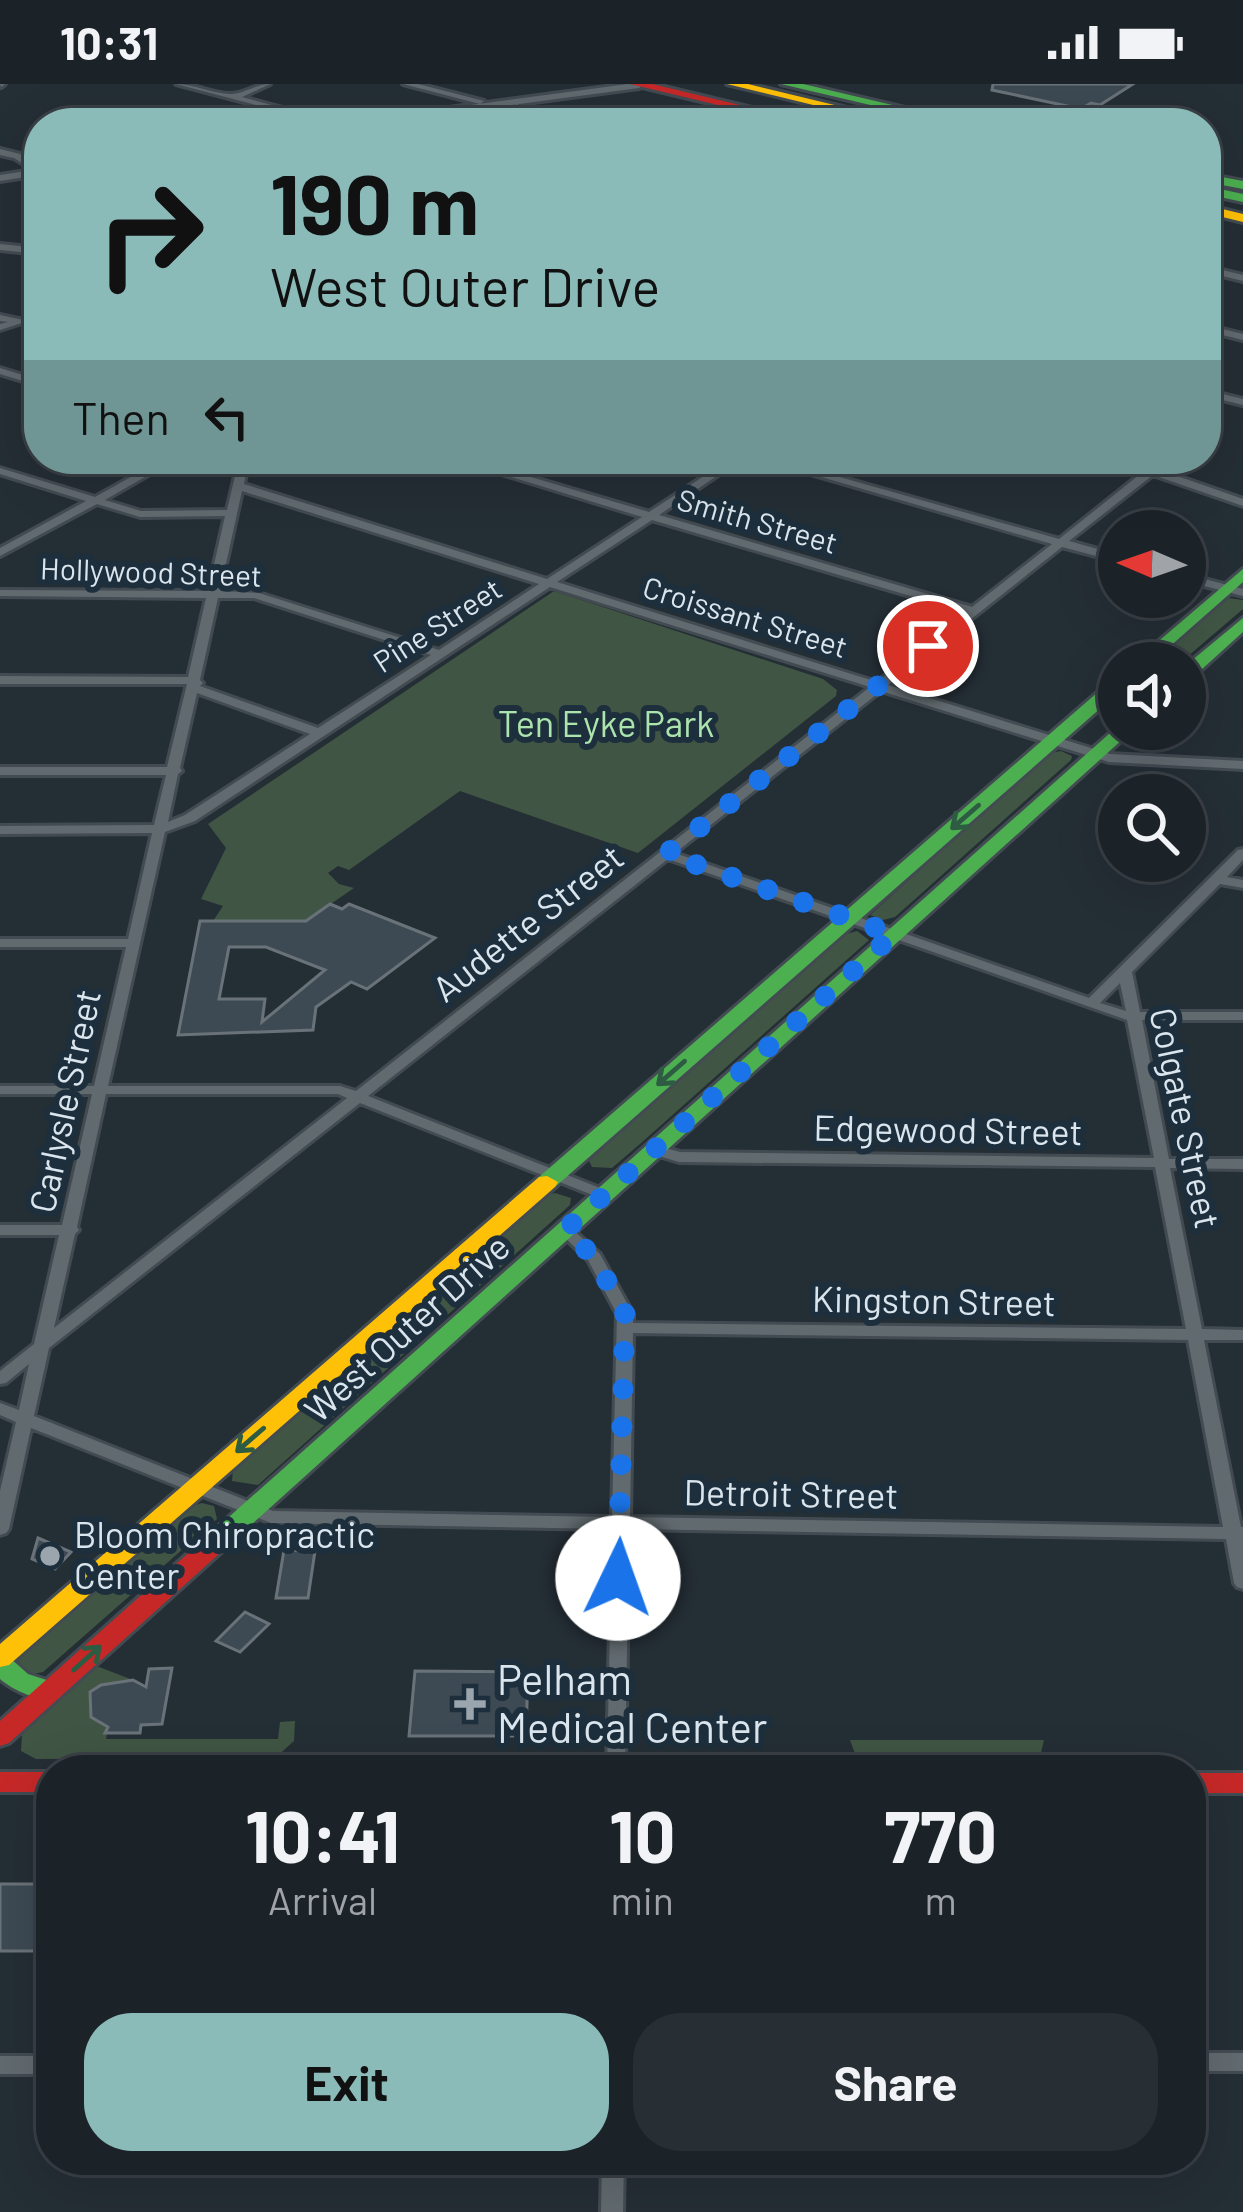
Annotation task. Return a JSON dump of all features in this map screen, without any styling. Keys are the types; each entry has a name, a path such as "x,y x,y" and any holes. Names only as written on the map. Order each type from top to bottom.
{"main road":[{"path":"638,84 742,108"},
{"path":"704,84 816,108"},
{"path":"733,84 826,108"},
{"path":"787,84 895,108"},
{"path":"1168,642 1238,586"},
{"path":"1206,656 1243,623"},
{"name":"West Outer Drive","path":"0,1661 1098,700"},
{"name":"West Outer Drive","path":"0,1736 1102,750"},
{"path":"0,1661 19,1681 50,1691"},
{"path":"0,1781 36,1782"},
{"path":"1206,1783 1243,1783"}],"street":[{"path":"179,84 275,108"},
{"path":"235,98 266,84"},
{"path":"407,84 515,108"},
{"path":"468,108 638,84"},
{"path":"0,317 23,321 0,327"},
{"path":"0,471 140,514 233,513"},
{"path":"0,553 143,474"},
{"name":"Carlysle Street","path":"0,1528 196,686 241,474"},
{"name":"Smith Street","path":"509,474 974,611"},
{"name":"Pine Street","path":"163,829 190,818 715,474"},
{"path":"818,474 1098,553"},
{"name":"Audette Street","path":"0,1379 1147,474"},
{"path":"1156,474 1243,503"},
{"name":"Croissant Street","path":"238,486 1096,755 1125,761 1243,764"},
{"path":"1206,581 1238,586"},
{"name":"Hollywood Street","path":"0,593 264,596 437,653"},
{"path":"0,680 181,679 319,733"},
{"path":"0,771 176,771"},
{"path":"0,830 163,829"},
{"name":"Colgate Street","path":"1243,853 1125,970 1238,1533 1243,1583"},
{"path":"666,854 1133,1016 1243,1016"},
{"path":"1217,880 1243,884"},
{"path":"0,943 134,943"},
{"path":"1091,1004 1125,970"},
{"path":"0,1090 340,1090 605,1195"},
{"name":"Edgewood Street","path":"654,1150 679,1156 1243,1164"},
{"path":"0,1230 71,1230"},
{"path":"565,1230 594,1257 625,1314 616,1755"},
{"name":"Kingston Street","path":"625,1328 1243,1335"},
{"name":"Detroit Street","path":"0,1409 252,1510 302,1519 1238,1533"},
{"path":"1206,2062 1243,2062"},
{"path":"0,2065 36,2065"},
{"path":"613,2175 613,2212"}],"green space":[{"name":"Ten Eyke Park","path":"554,591 823,679 837,690 836,696 638,853 460,791 349,870 338,866 328,873 339,884 354,888 306,921 213,921 223,906 201,899 226,848 208,824"},
{"path":"1228,598 1243,600 1243,609 1204,642 1177,642"},
{"path":"1050,753 1072,756 1071,760 895,917 883,920 870,915"},
{"path":"857,931 869,940 612,1168 592,1167 588,1159 843,935"},
{"path":"545,1195 571,1198 570,1205 258,1485 232,1481 233,1470"},
{"path":"192,1506 214,1506 217,1519 43,1672 29,1675 17,1664 19,1657"},
{"path":"94,1665 133,1680 101,1685 90,1692 91,1716 108,1727 106,1739 278,1739 280,1722 295,1721 294,1741 278,1755 36,1755 36,1759 21,1751 22,1734"},
{"path":"850,1740 1044,1740 1040,1755 856,1755"}],"building":[{"path":"993,84 1133,84 1100,105 1083,108 992,90"},
{"path":"330,904 342,909 349,904 435,938 367,989 351,982 316,1007 313,1030 178,1035 200,921 306,921","holes":["229,947 266,947 325,970 262,1022 265,999 219,999"]},
{"name":"Bloom Chiropractic Center","path":"38,1538 71,1552 55,1569 32,1559"},
{"path":"284,1550 315,1551 308,1598 276,1598"},
{"path":"245,1612 269,1624 240,1652 216,1641"},
{"path":"172,1668 162,1724 141,1725 140,1733 105,1733 108,1727 91,1717 90,1692 101,1685 133,1680 146,1687 149,1669"},
{"name":"Pelham Medical Center","path":"415,1671 528,1672 526,1736 409,1736"},
{"path":"0,1884 36,1884 36,1951 0,1951"}],"traffic: fast":[{"path":"787,84 895,108"},
{"path":"1221,181 1243,185"},
{"path":"1221,193 1243,198"},
{"path":"1165,642 1243,574"},
{"path":"1206,656 1243,623"},
{"path":"547,1182 1098,701"},
{"path":"221,1538 1102,750"},
{"path":"0,1664 19,1681 50,1691"}],"traffic: slow":[{"path":"733,84 838,108"},
{"path":"1221,213 1243,218"},
{"path":"0,1658 547,1182"}],"traffic: jam":[{"path":"636,84 742,108"},
{"path":"0,1736 221,1538"},
{"path":"0,1782 36,1782"},
{"path":"1206,1783 1243,1783"}],"place":[{"name":"Bloom Chiropractic Center","path":"50,1556"},
{"name":"Pelham Medical Center","path":"470,1704"}],"route":[{"path":"618,1578 625,1314 594,1257 565,1230 894,934 666,854 928,646"}]}
